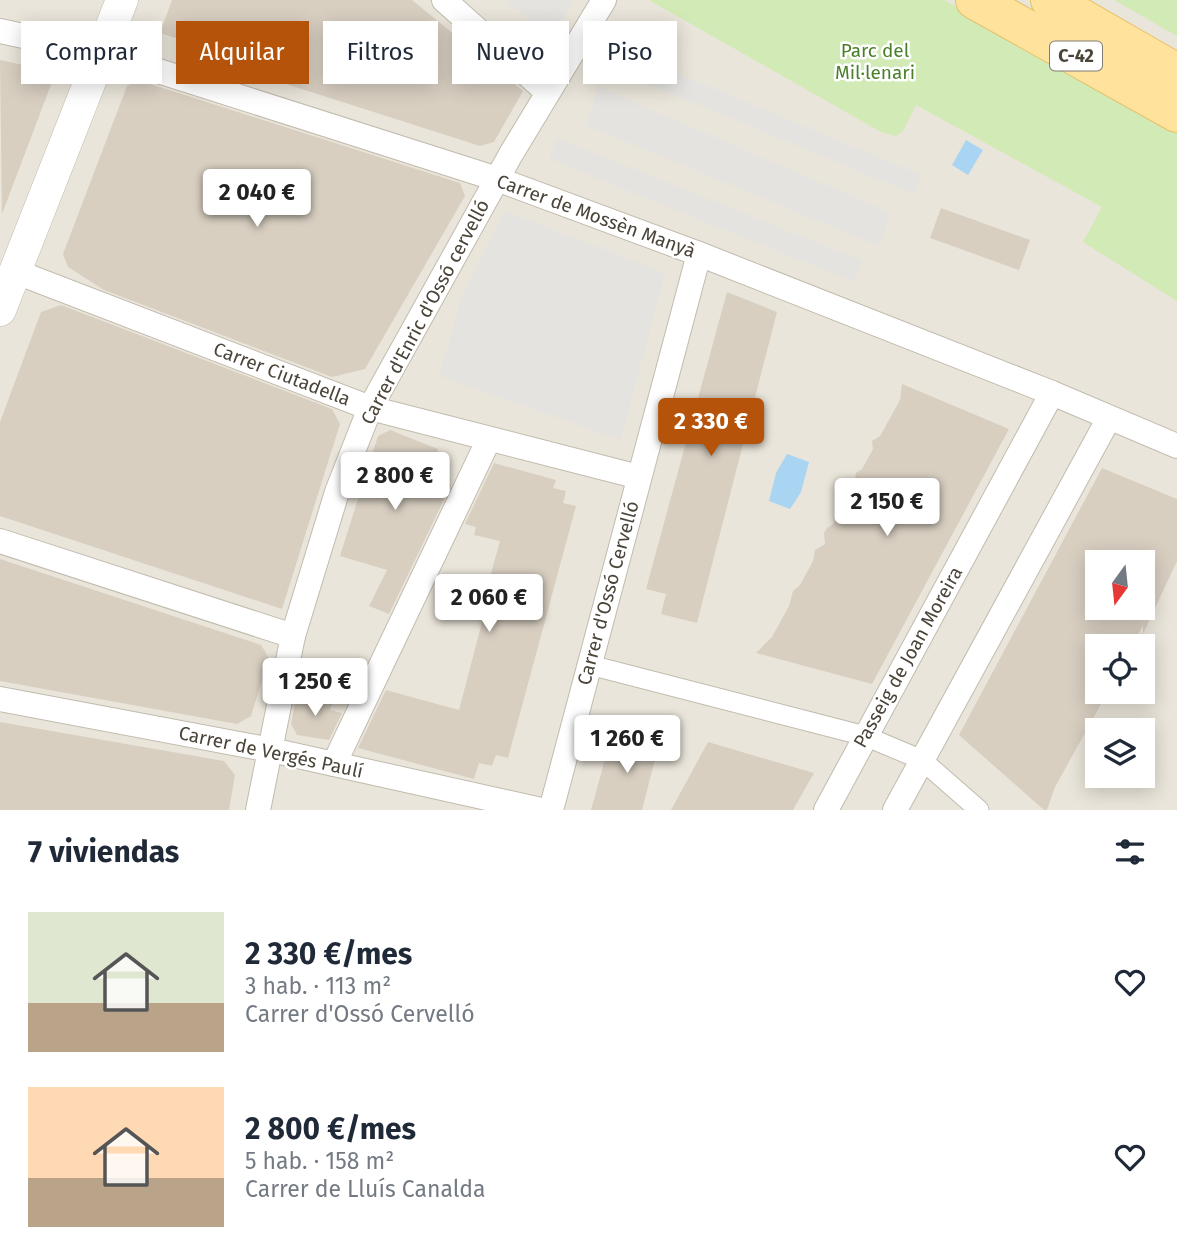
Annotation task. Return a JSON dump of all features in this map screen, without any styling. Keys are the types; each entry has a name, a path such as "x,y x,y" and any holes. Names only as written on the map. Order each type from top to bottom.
{"main road":[{"name":"C-42","path":"975,0 1177,113"},
{"name":"C-42","path":"1050,0 1177,72"}],"street":[{"path":"114,21 122,0"},
{"path":"444,0 547,92"},
{"name":"Carrer d'Enric d'Ossó cervelló","path":"258,810 293,636 337,492 370,408 497,179 604,0"},
{"name":"Carrer de Mossèn Manyà","path":"0,31 21,36"},
{"name":"Carrer de Mossèn Manyà","path":"162,72 497,179 699,254 1052,393 1177,446"},
{"path":"0,310 89,84"},
{"name":"Carrer d'Ossó Cervelló","path":"551,810 699,254"},
{"name":"Carrer Ciutadella","path":"14,271 370,408 639,477"},
{"name":"Passeig de Joan Moreira","path":"826,810 1052,393"},
{"path":"895,810 1109,418"},
{"path":"334,764 489,439"},
{"path":"0,541 293,636"},
{"path":"590,665 865,736 922,760 979,810"},
{"name":"Carrer de Vergés Paulí","path":"0,699 271,750 541,810"}],"shaded area":[{"path":"0,0 1177,0 1177,810 0,810"},
{"path":"505,0 574,0 562,21 531,20"},
{"path":"677,73 921,175 914,194 648,84 677,84"},
{"path":"599,87 891,213 879,246 585,125"},
{"path":"557,138 863,261 854,282 549,159"},
{"path":"505,211 665,273 621,440 439,376 461,299"}],"green space":[{"name":"Parc del Mil·lenari","path":"649,0 944,0 1177,130 1177,301 1083,242 1102,207 916,105 903,131 896,136 881,132"},
{"path":"1114,0 1177,0 1177,36"}],"water":[{"path":"966,140 983,150 968,175 952,165"},
{"path":"787,454 809,462 801,492 790,509 769,501 776,473"}],"building":[{"path":"172,0 412,0 438,21 323,21 323,84 438,84 438,21 452,33 452,84 514,84 523,91 494,142 480,146 286,84 309,84 309,21 176,21 176,38 162,34"},
{"path":"0,60 21,65 21,84 51,84 2,214"},
{"path":"151,84 460,183 465,196 365,369 332,377 104,290 68,267 63,254 127,86"},
{"path":"941,208 1030,240 1019,270 930,238"},
{"path":"727,292 777,312 697,623 661,614 666,594 646,589"},
{"path":"61,305 332,409 340,424 282,609 0,516 0,422 41,312"},
{"path":"902,384 1009,429 872,684 756,653 772,637 789,606 793,591 800,585 813,561 815,550 825,544 824,533 833,524 854,484 856,473 862,469 873,449 872,441 880,436 900,400"},
{"path":"390,430 438,449 430,477 451,485 389,614 369,606 387,570 340,556 378,436"},
{"path":"494,463 556,480 553,488 566,491 563,503 576,506 508,758 496,755 492,766 479,763 474,779 358,748 386,690 459,710 492,584 488,584 500,541 474,535 476,527 465,524"},
{"path":"1102,468 1177,499 1177,561 1155,608 1155,550 1085,550 1085,620 1150,620 1143,634 1143,625 1138,634 1085,634 1085,704 1101,704 1093,718 1085,718 1085,733 1055,787 1047,810 959,735"},
{"path":"0,559 261,645 269,658 251,716 237,724 0,681"},
{"path":"314,695 333,701 330,710 342,713 329,740 297,735 291,724 296,698 311,703"},
{"path":"0,722 224,761 235,775 229,810 0,810"},
{"path":"639,729 662,732 642,810 591,810 609,745 634,752"},
{"path":"708,742 814,773 793,810 671,810"}]}
